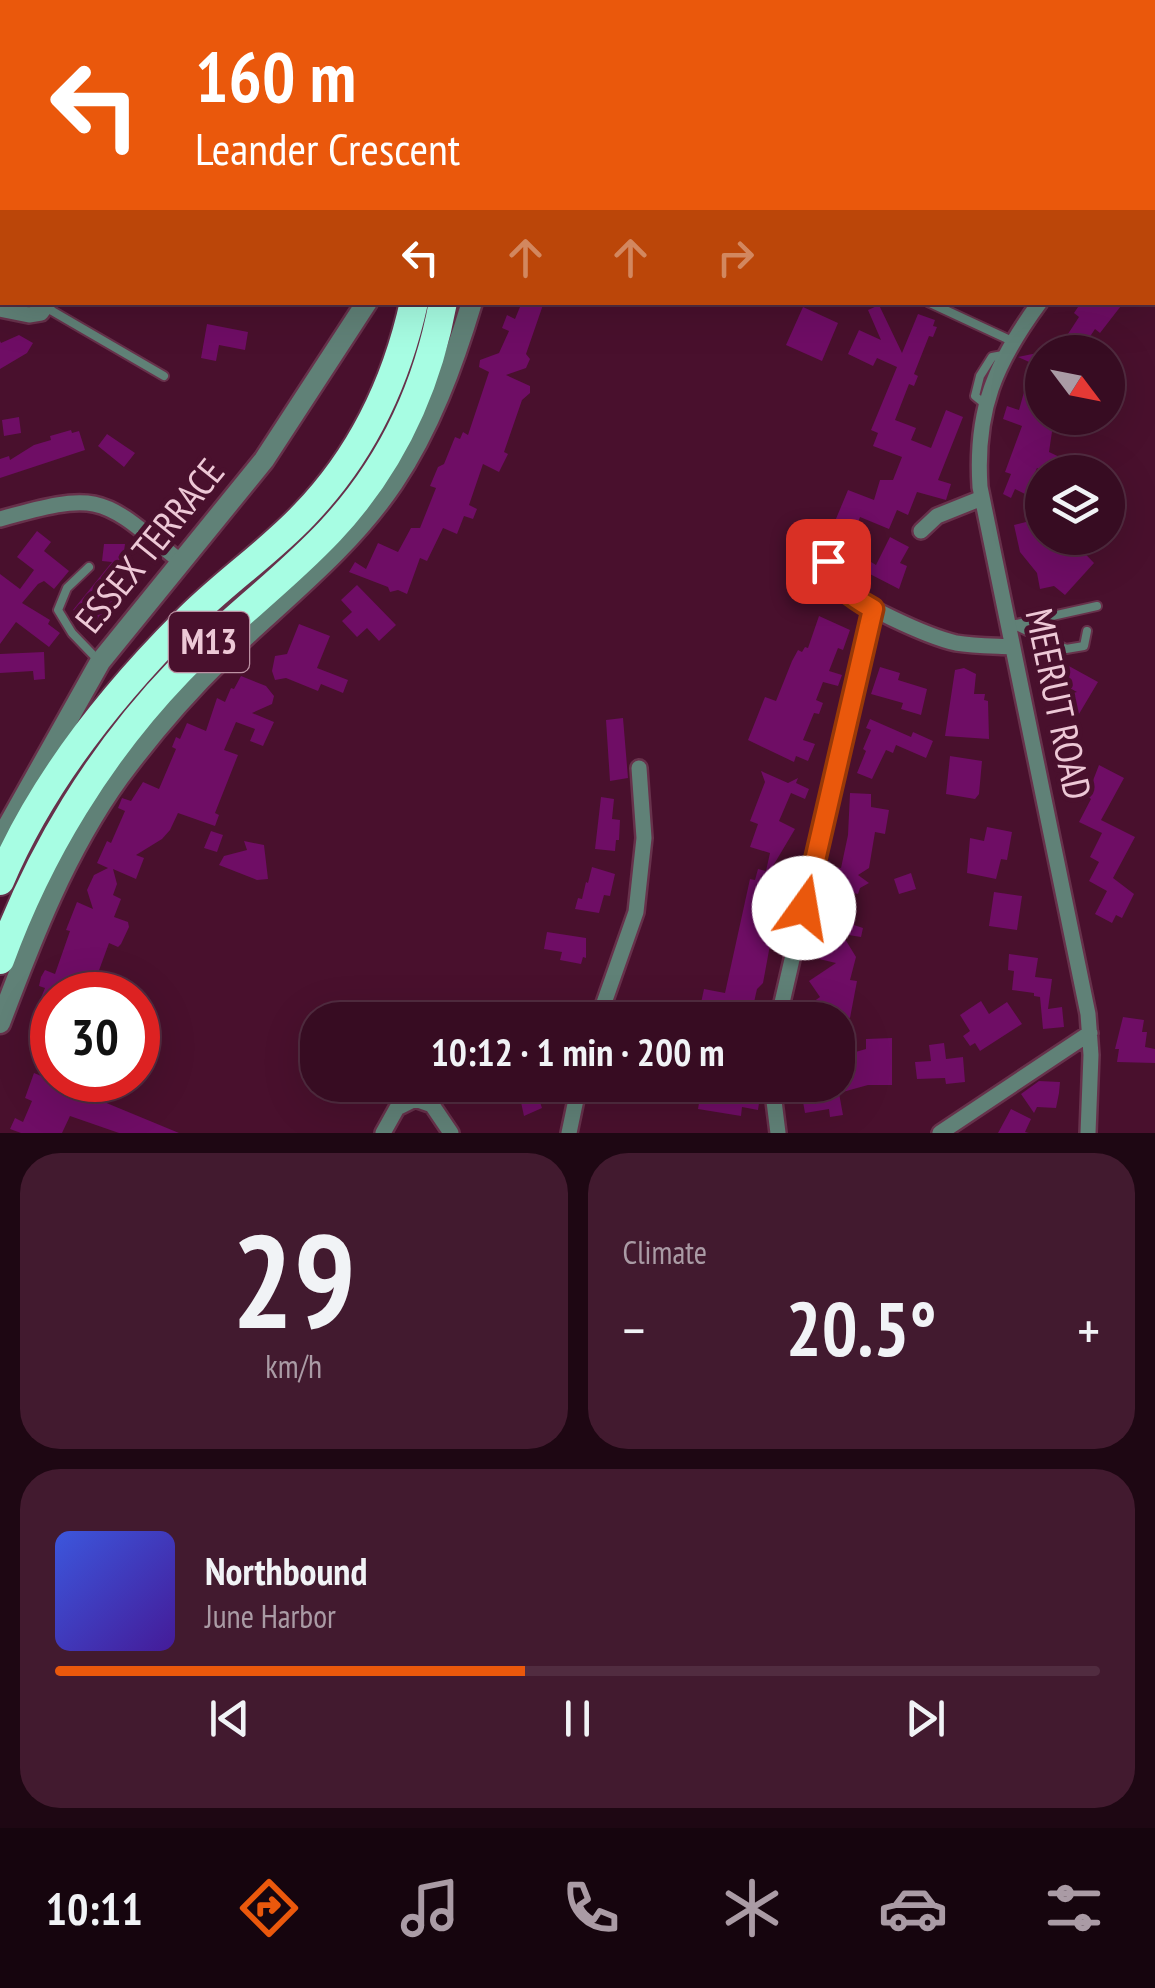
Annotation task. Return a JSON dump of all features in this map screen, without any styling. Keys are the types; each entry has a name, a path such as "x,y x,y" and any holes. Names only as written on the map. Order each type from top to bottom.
{"highway":[{"name":"M13","path":"0,881 68,760 124,689 186,620 304,516 353,456 385,398 413,305"},
{"name":"M13","path":"0,960 46,855 116,747 177,673 330,532 375,476 396,442 426,373 442,305"},
{"path":"396,442 410,424 434,375 453,305"}],"street":[{"path":"0,309 41,313 48,305"},
{"name":"ESSEX TERRACE","path":"0,840 100,662 264,460 366,305"},
{"path":"0,1023 46,905 118,779 170,714 222,658 324,564 392,483 437,402 471,305"},
{"name":"MEERUT ROAD","path":"1038,305 1008,348 986,406 978,456 982,498 1012,647 1074,932 1090,1033 1088,1133"},
{"path":"920,531 937,516 982,498"},
{"path":"0,520 61,503 97,503 125,516 182,562"},
{"path":"832,536 828,561 834,580 846,594 948,640 1012,647"},
{"path":"782,1002 873,609"},
{"path":"976,644 1009,622"},
{"path":"604,1002 636,912 644,838 639,768"},
{"path":"940,1133 1090,1033"},
{"path":"383,1133 397,1108 415,1099 432,1105 451,1133"},
{"path":"569,1133 575,1102"},
{"path":"774,1102 778,1133"}],"lane":[{"path":"48,305 164,376"},
{"path":"933,305 1008,348"},
{"path":"89,567 67,588 58,610 100,662"},
{"path":"1009,622 1097,606"},
{"path":"1009,622 1063,648 1083,648 1088,631"},
{"path":"1063,648 1072,637"}],"building":[{"path":"521,305 543,305 526,354 530,359 526,368 506,375 530,386 530,393 522,400 504,452 508,454 499,472 483,464 469,505 477,509 473,519 464,516 457,534 443,528 427,561 420,558 407,594 390,592 388,587 349,572 355,562 366,569 378,543 398,552 411,528 420,528 436,488 430,486 438,467 444,464 455,437 460,439 463,432 468,435 489,372 479,367 480,360 499,353 509,331 502,328 507,315 515,319"},
{"path":"879,305 902,353 918,314 935,320 933,326 937,327 933,337 929,336 914,374 918,376 914,386 909,384 895,420 916,428 911,440 931,448 946,410 963,417 938,480 951,484 946,500 917,492 908,515 897,510 889,529 860,517 856,528 849,525 846,532 833,526 848,490 874,500 880,480 893,480 902,457 873,446 878,433 871,430 897,367 877,358 873,366 848,354 859,330 881,340 868,310"},
{"path":"1081,305 1122,305 1100,333 1095,329 1091,335 1067,335 1079,317 1074,313"},
{"path":"803,307 838,323 822,361 786,345"},
{"path":"207,324 248,332 245,350 219,345 216,361 201,358"},
{"path":"19,335 33,343 27,353 0,369 0,341"},
{"path":"1025,389 1025,435 1052,435 1049,452 1055,455 1025,455 1025,494 1015,489 1011,498 1003,494 1011,474 1005,472 1022,426 1003,419 1007,406 1019,410"},
{"path":"19,417 21,433 4,436 2,420"},
{"path":"79,431 85,450 0,478 0,459 9,456 10,460 51,440 50,436"},
{"path":"107,434 135,453 124,467 98,446"},
{"path":"1025,522 1025,555 1086,555 1094,563 1065,595 1054,586 1040,589 1037,573 1020,552 1014,525"},
{"path":"37,531 51,542 44,551 69,571 54,589 44,581 38,584 22,603 50,620 48,624 60,633 49,647 16,622 0,644 0,574 20,589 34,570 17,557"},
{"path":"890,537 909,547 900,563 907,566 899,589 866,572 871,562 876,565"},
{"path":"104,544 125,544 121,573 130,580 91,630 76,619 80,615 73,610 112,562 102,561"},
{"path":"357,585 396,625 379,641 367,628 357,637 342,621 352,612 341,600"},
{"path":"819,616 850,630 829,671 842,675 838,686 823,682 816,700 823,703 819,714 814,713 803,740 815,744 808,761 796,756 794,762 748,740 765,697 776,701 798,650 808,648"},
{"path":"299,624 330,636 317,668 348,680 343,693 321,684 318,691 286,678 275,680 275,656 287,654"},
{"path":"44,652 45,679 34,680 33,671 0,673 0,654"},
{"path":"1047,654 1098,682 1076,719 1066,714 1061,696 1077,692 1043,674 1045,669 1040,666"},
{"path":"880,667 900,673 898,680 927,689 921,715 901,709 903,703 871,694"},
{"path":"964,668 976,674 974,694 985,694 984,700 988,701 989,739 945,736 955,670"},
{"path":"241,676 266,686 274,696 272,704 252,713 274,722 263,746 250,741 255,729 236,722 224,750 238,755 215,813 219,815 215,826 178,813 162,839 136,855 144,858 136,879 113,869 117,884 113,895 121,899 114,917 128,922 129,927 121,944 118,947 109,943 98,972 56,972 77,902 93,909 87,890 94,875 108,868 97,863 125,811 118,808 122,798 131,801 143,782 159,789 176,749 172,747 176,737 180,739 187,723 206,731 217,698 225,702 231,688"},
{"path":"623,718 628,778 610,781 606,720"},
{"path":"870,719 911,737 913,732 933,741 926,758 896,745 893,753 886,750 872,779 857,773 866,751 863,749 871,730 866,728"},
{"path":"950,756 982,761 979,794 975,799 946,794"},
{"path":"1099,765 1124,778 1101,820 1135,837 1113,878 1134,894 1122,918 1116,915 1112,923 1095,914 1107,891 1089,881 1099,862 1090,857 1102,833 1079,822 1091,799 1087,796"},
{"path":"761,771 788,783 798,778 796,783 809,789 805,799 791,793 779,821 795,829 773,866 791,870 778,910 791,913 780,927 775,947 770,945 763,983 754,1002 701,1002 704,989 725,993 750,879 755,880 758,869 766,871 770,853 750,847 758,824 750,821 765,782"},
{"path":"850,793 871,794 871,807 889,810 885,834 875,832 869,868 858,875 869,883 858,894 840,895 828,891 833,867 841,868 848,835"},
{"path":"601,797 614,799 612,819 620,820 615,851 595,849"},
{"path":"987,827 1012,832 1007,860 1001,859 996,879 967,873 970,838 984,841"},
{"path":"211,831 223,835 217,852 204,848"},
{"path":"244,841 264,845 268,879 257,880 219,865 224,856 247,850"},
{"path":"592,867 615,874 610,896 604,895 599,913 575,909"},
{"path":"911,873 916,889 899,894 894,879"},
{"path":"994,892 1022,896 1017,930 989,926"},
{"path":"824,914 855,921 854,925 863,928 861,937 842,934 856,957 850,980 857,981 853,1002 813,1002 820,997 809,981 836,963 819,959 826,927 821,926"},
{"path":"547,932 586,938 586,958 581,964 560,960 562,952 544,949"},
{"path":"1009,954 1038,958 1035,977 1052,979 1048,1009 1062,1007 1064,1027 1043,1029 1040,997 1012,990 1014,971 1008,970"},
{"path":"981,1001 989,1014 1007,1002 1022,1024 980,1051 963,1036 970,1031 960,1015"},
{"path":"1123,1017 1144,1020 1145,1047 1155,1049 1155,1063 1117,1062 1119,1049 1115,1049"},
{"path":"892,1038 892,1085 855,1089 855,1052 866,1049 866,1039"},
{"path":"944,1043 946,1059 963,1057 965,1082 946,1084 945,1078 917,1079 915,1062 931,1061 929,1045"},
{"path":"1039,1081 1060,1082 1059,1093 1056,1108 1037,1107 1034,1113 1021,1094"},
{"path":"32,1102 104,1102 179,1133 119,1133 70,1116 62,1133 21,1133 10,1129 15,1118 23,1122"},
{"path":"521,1102 540,1102 542,1108 524,1116"},
{"path":"699,1102 759,1102 758,1110 742,1107 741,1116 698,1109"},
{"path":"803,1102 841,1102 843,1115 830,1117 829,1109 805,1113"},
{"path":"1011,1109 1031,1119 1025,1132 1029,1133 998,1133"}],"route":[{"path":"804,908 873,609 846,594 834,580 828,561"}]}
